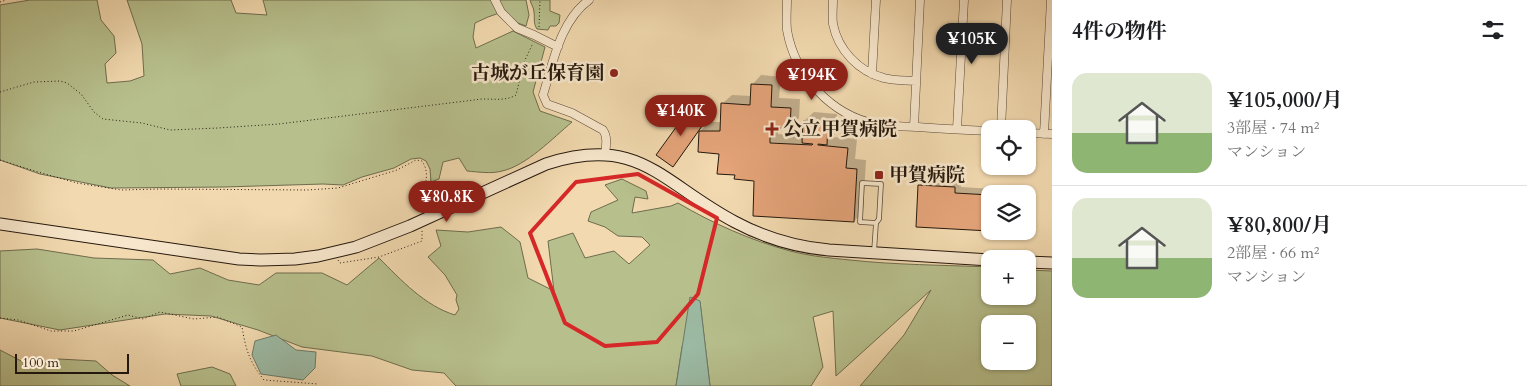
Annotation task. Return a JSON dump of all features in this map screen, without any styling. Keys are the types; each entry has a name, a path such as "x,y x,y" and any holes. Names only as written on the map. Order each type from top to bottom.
{"street":[{"path":"495,0 501,12 517,28 558,47"},
{"path":"589,0 572,19 562,36 543,95 547,104 572,113 603,130 606,133 605,154"},
{"path":"787,0 787,24 792,47 804,74 817,90 835,106 856,118 876,124 981,130"},
{"path":"833,0 833,21 840,42 847,54 857,64 872,74 886,78 916,81"},
{"path":"872,74 876,0"},
{"path":"914,127 920,0"},
{"path":"957,129 964,0"},
{"path":"1001,120 1007,0"},
{"path":"1048,134 1051,0"},
{"path":"0,224 239,259 295,259 356,247 410,226 546,164 583,155 605,154 622,157 648,166 734,222 772,239 812,248 981,259"},
{"path":"1036,262 1052,263"}],"lane":[{"path":"874,252 876,224 879,219 881,184 862,183 860,222 876,224"}],"path":[{"path":"0,2 6,0"},
{"path":"0,92 34,82 60,81 67,83 81,94 94,112 102,119 142,123 170,130 279,124 482,99 507,99 512,98 516,94 524,62 539,29 540,0"},
{"path":"0,160 77,182 120,190 307,190 338,188 397,170 416,160 422,161 426,167 427,177 424,194 420,200 421,212"},
{"path":"335,252 340,263 379,257 422,241 422,230"},
{"path":"0,318 18,320 51,331 74,331 128,315 143,319 160,312 194,319 218,317 242,327 245,347 254,367 264,380 318,384"}],"highlighted area":[{"path":"638,174 717,218 698,294 657,342 605,346 565,323 530,233 576,182"}],"shaded area":[{"path":"30,0 97,0 101,20 114,36 116,53 105,64 107,83 130,81 144,76 142,44 127,0 231,0 236,13 267,15 263,0 526,0 529,15 526,26 515,22 502,12 488,17 475,23 473,37 476,48 513,31 545,47 533,92 540,111 572,122 530,158 511,168 494,172 467,171 459,158 443,162 439,179 431,182 430,169 426,161 420,158 411,159 394,168 362,177 343,185 111,188 40,174 0,160 0,5"},
{"path":"530,0 550,0 550,11 560,15 559,23 556,26 550,26 548,30 537,29 534,9"},
{"path":"622,179 646,191 648,199 635,197 632,213 678,203 732,231 797,253 867,262 981,267 981,305 1036,305 1036,270 1052,271 1052,386 860,386 904,335 931,290 836,376 833,311 813,317 823,367 811,386 710,386 700,302 682,347 676,386 456,386 444,373 412,370 372,356 302,347 258,330 211,316 165,314 60,330 0,318 0,251 37,249 94,258 153,260 170,274 200,268 228,280 259,285 276,273 322,273 347,285 379,258 424,299 455,315 459,309 456,300 457,295 445,275 428,257 441,246 436,230 468,232 501,227 520,242 528,278 554,291 548,241 573,233 585,258 614,251 629,264 650,245 642,237 618,236 605,227 588,221 591,212 618,200 605,185"},
{"path":"690,297 700,301 710,386 676,386"},
{"path":"276,335 296,350 316,352 315,368 303,380 261,374 252,355 255,341"},
{"path":"0,350 25,363 40,364 59,359 96,361 112,375 130,386 0,386"},
{"path":"212,367 230,374 236,386 181,386 177,374"}],"building":[{"name":"公立甲賀病院","path":"751,84 772,85 771,107 791,108 790,128 770,128 770,143 812,145 802,143 803,121 828,123 827,145 818,145 848,148 846,168 857,169 854,222 753,216 754,181 734,179 735,175 717,174 719,154 698,152 699,131 720,131 721,103 750,105"},
{"path":"690,108 707,119 673,167 656,155"},
{"path":"918,185 955,187 955,193 981,194 981,231 916,227"}],"place":[{"name":"古城が丘保育園","path":"614,73"},
{"name":"公立甲賀病院","path":"772,129"},
{"name":"甲賀病院","path":"879,175"}]}
